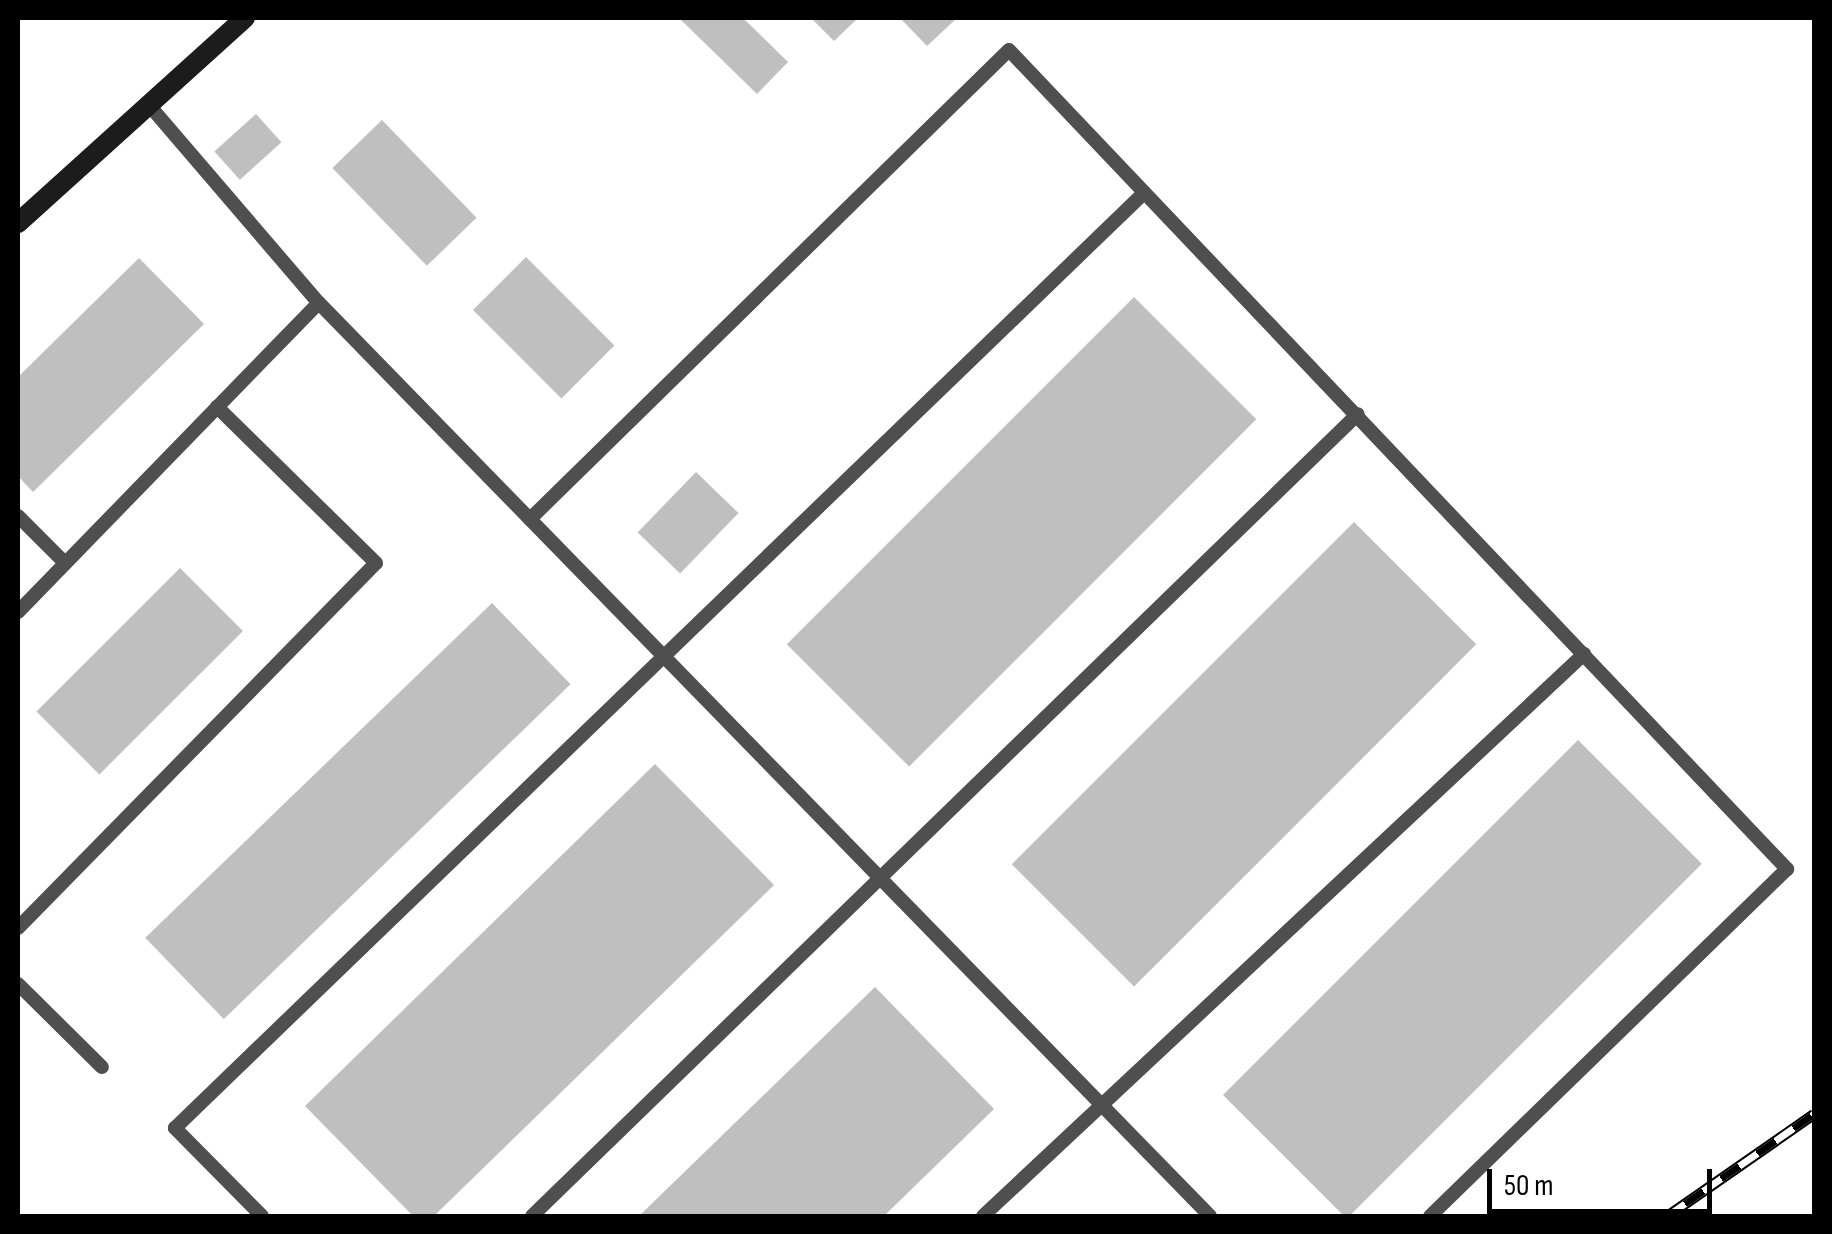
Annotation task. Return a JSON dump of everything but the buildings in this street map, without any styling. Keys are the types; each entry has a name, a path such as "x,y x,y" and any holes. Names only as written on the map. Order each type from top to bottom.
{"street":[{"path":"18,223 245,18"}],"lane":[{"path":"530,519 1009,50 1788,869 1430,1216"},
{"path":"149,105 319,303 1210,1216"},
{"path":"262,1216 176,1128 1144,193"},
{"path":"18,612 319,303"},
{"path":"18,928 376,562 218,407"},
{"path":"532,1216 1358,414"},
{"path":"18,516 66,563"},
{"path":"984,1216 1584,654"},
{"path":"18,984 102,1067"}],"railway":[{"path":"1667,1216 1814,1114"}]}
